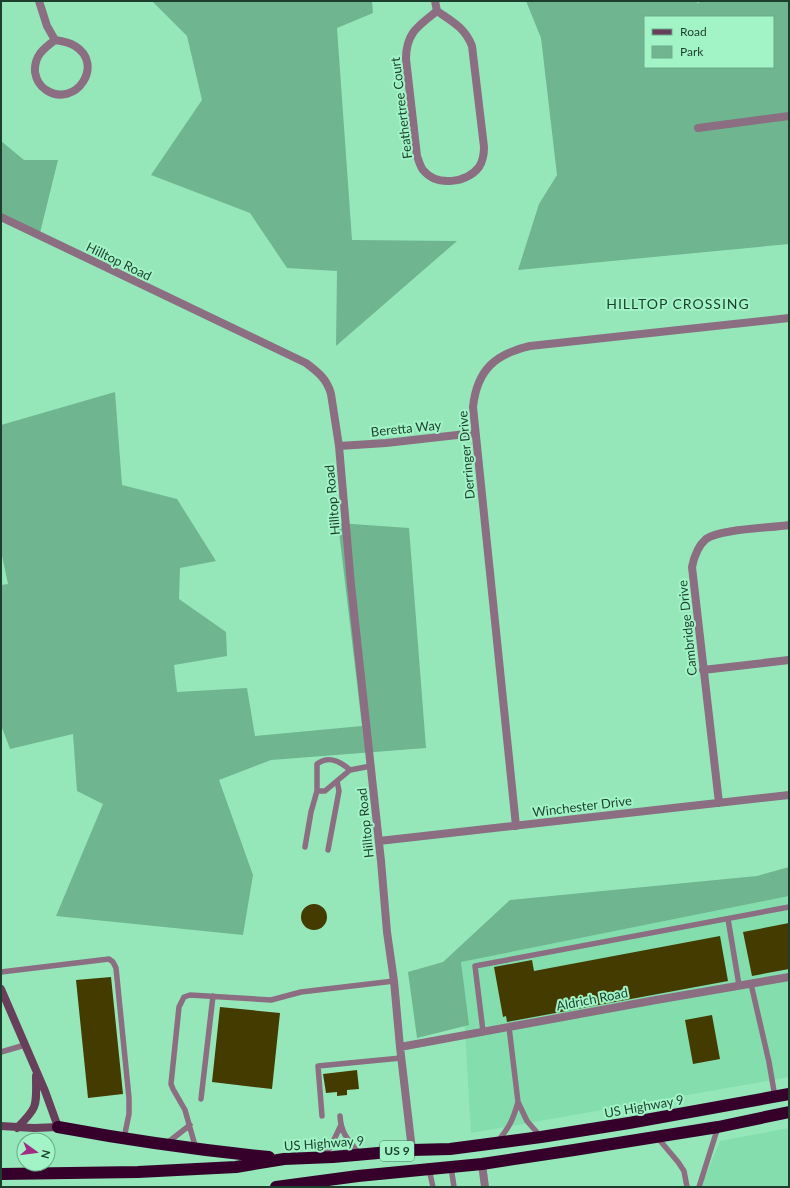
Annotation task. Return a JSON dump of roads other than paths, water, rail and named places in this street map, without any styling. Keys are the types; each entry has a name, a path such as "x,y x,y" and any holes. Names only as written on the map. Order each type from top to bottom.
{"highway":[{"name":"US Highway 9","path":"1,1174 138,1172 236,1167 284,1159 321,1158 450,1148 541,1137 629,1123 789,1094"},
{"name":"US 9","path":"276,1187 316,1183 358,1176 482,1164 718,1127 789,1112"},
{"path":"58,1127 165,1145 284,1159"}],"street":[{"path":"39,1 47,26 55,40 69,43 77,47 83,53 86,60 88,69 83,82 73,92 57,94 48,91 38,81 35,65 38,56 43,49 55,40"},
{"path":"435,1 437,11"},
{"name":"Feathertree Court","path":"437,11 459,26 469,37 472,46 484,146 484,155 481,164 473,173 465,178 447,181 431,177 424,172 420,166 417,156 406,59 408,40 421,24 437,11"},
{"path":"698,128 789,116"},
{"name":"Hilltop Road","path":"1,217 306,363 319,373 329,387 339,446 352,592 412,1150"},
{"name":"Derringer Drive","path":"516,826 475,433 473,407 474,394 480,378 492,363 504,355 516,349 530,346 789,318"},
{"name":"Beretta Way","path":"339,446 386,443 475,433"},
{"name":"Cambridge Drive","path":"719,803 692,567 694,558 700,546 711,537 723,533 789,525"},
{"path":"703,670 789,660"},
{"name":"Winchester Drive","path":"379,841 789,795"},
{"name":"Aldrich Road","path":"400,1047 789,977"},
{"path":"1,989 45,1091 58,1127 17,1128 1,1126"},
{"path":"17,1128 32,1113 35,1107 36,1071"},
{"path":"482,1164 486,1187"}],"lane":[{"path":"305,847 311,812 317,792 317,764 323,760 334,760 342,763 350,770"},
{"path":"317,792 325,791 350,770 371,766"},
{"path":"328,850 339,791 337,781"},
{"path":"483,1031 475,966 789,907"},
{"path":"728,919 739,985"},
{"path":"1,972 109,959 112,962 116,968 129,1098 129,1114 124,1138"},
{"path":"196,1149 185,1110 171,1084 179,1007 184,997 190,995 271,1000 301,992 394,981"},
{"path":"751,984 769,1062 775,1097"},
{"path":"201,1099 213,996"},
{"path":"509,1027 518,1102 527,1121 541,1137"},
{"path":"1,1052 25,1045"},
{"path":"322,1116 318,1066 401,1058"},
{"path":"496,1143 507,1130 514,1117 518,1102"},
{"path":"340,1116 341,1126 345,1136 360,1155"},
{"path":"165,1145 190,1125"},
{"path":"321,1158 330,1148 341,1126"},
{"path":"699,1187 718,1127"},
{"path":"657,1137 678,1162 684,1172 687,1187"},
{"path":"451,1167 454,1187"},
{"path":"429,1169 433,1187"}],"district":[{"name":"HILLTOP CROSSING","path":"678,304"}]}
